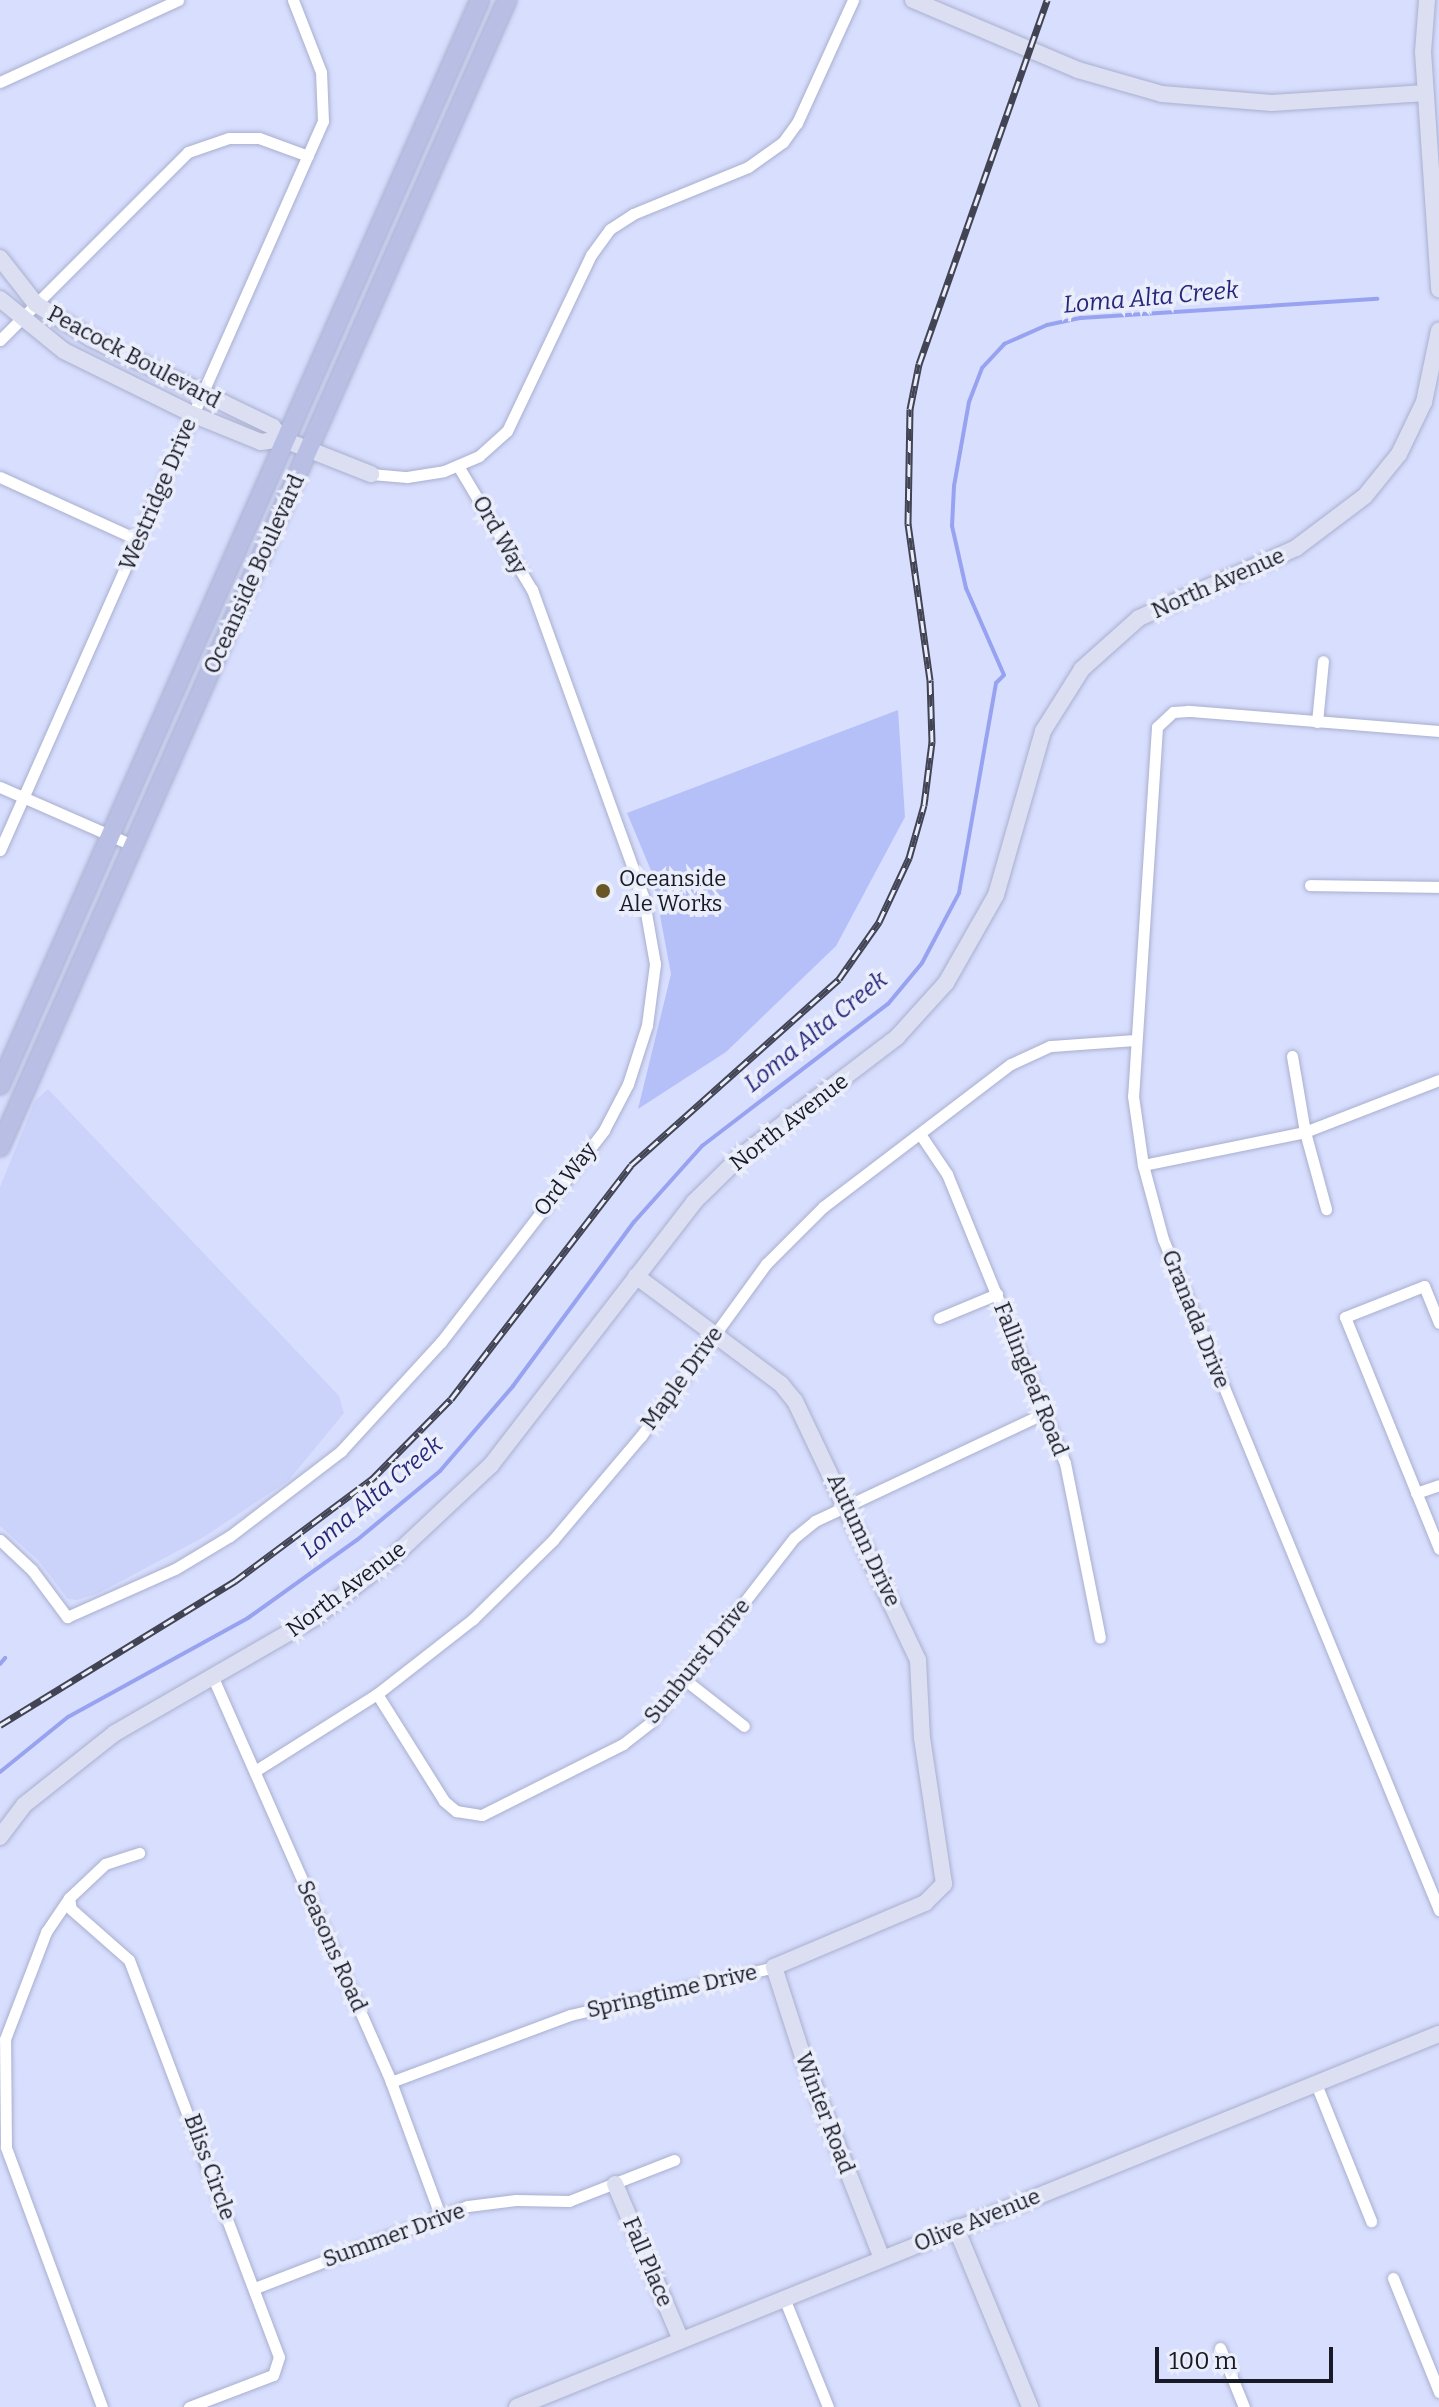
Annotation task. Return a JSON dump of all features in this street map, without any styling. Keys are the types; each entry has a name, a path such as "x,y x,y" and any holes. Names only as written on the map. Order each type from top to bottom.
{"main road":[{"name":"Oceanside Boulevard","path":"0,1085 282,439 480,0"},
{"name":"Oceanside Boulevard","path":"0,1147 507,0"},
{"path":"913,0 1078,70 1162,94 1272,103 1426,93"},
{"path":"1427,0 1426,93 1439,289"},
{"name":"Peacock Boulevard","path":"0,258 36,304 201,395 273,427 282,439 371,474"},
{"name":"Peacock Boulevard","path":"0,299 21,320 64,351 192,414 261,442 282,439"},
{"name":"North Avenue","path":"0,1837 24,1805 115,1733 214,1680 314,1618 382,1566 491,1465 694,1202 741,1156 897,1037 946,983 996,895 1043,731 1082,669 1139,618 1296,548 1365,496 1399,454 1424,402 1439,331"},
{"name":"Autumn Drive","path":"636,1276 781,1384 795,1401 848,1504 918,1660 922,1738 944,1884"},
{"name":"Springtime Drive","path":"774,1967 925,1903 944,1884"},
{"name":"Winter Road","path":"774,1967 805,2063 882,2258"},
{"name":"Olive Avenue","path":"517,2407 1439,2034"},
{"name":"Fall Place","path":"615,2184 681,2340"},
{"path":"956,2228 1030,2407"}],"street":[{"path":"0,82 178,0"},
{"name":"Westridge Drive","path":"0,850 323,121 321,72 293,0"},
{"name":"Peacock Boulevard","path":"371,474 407,477 458,466 479,456 519,416 591,255 610,229 633,214 748,167 783,142 797,123 853,0"},
{"path":"0,340 188,152 229,138 259,138 308,156"},
{"name":"Ord Way","path":"0,1540 32,1570 67,1617 175,1569 230,1536 341,1451 441,1342 604,1130 628,1084 647,1025 655,964 643,896 532,590 458,466"},
{"path":"0,477 138,540"},
{"path":"1323,661 1317,722 1439,731"},
{"name":"Granada Drive","path":"1317,722 1188,711 1173,712 1157,727 1133,1040 1133,1096 1143,1165 1163,1239 1439,1910"},
{"path":"0,787 132,845"},
{"path":"1310,885 1439,887"},
{"name":"Maple Drive","path":"255,1771 377,1694 473,1619 553,1540 641,1436 714,1335 795,1232 1011,1064 1050,1046 1133,1040"},
{"path":"1292,1056 1305,1132 1326,1209"},
{"path":"1143,1165 1305,1132 1439,1080"},
{"name":"Fallingleaf Road","path":"920,1134 947,1174 1065,1463 1100,1638"},
{"path":"1439,1323 1424,1286 1345,1317 1439,1549"},
{"path":"939,1318 997,1294"},
{"name":"Sunburst Drive","path":"377,1694 444,1801 456,1811 482,1815 623,1744 652,1721 794,1538 848,1504 1045,1413"},
{"path":"1416,1493 1439,1485"},
{"path":"684,1679 744,1726"},
{"name":"Seasons Road","path":"214,1680 391,2082 440,2215"},
{"path":"102,2407 6,2168 2,2113 5,2039 34,1958 69,1898 105,1864 139,1853"},
{"name":"Bliss Circle","path":"69,1898 71,1909 129,1960 279,2357 273,2375 189,2407"},
{"name":"Springtime Drive","path":"391,2082 570,2015 774,1967"},
{"path":"1316,2084 1371,2221"},
{"name":"Summer Drive","path":"255,2288 440,2215 516,2200 569,2201 674,2160"},
{"path":"1393,2278 1439,2392"},
{"path":"784,2298 828,2407"},
{"path":"1220,2348 1244,2407"}],"shaded area":[{"path":"898,710 905,817 836,946 726,1052 638,1109 671,974 652,873 627,813"},
{"path":"48,1089 339,1396 344,1413 288,1481 204,1537 97,1594 77,1600 68,1599 38,1560 0,1526 0,1187 35,1101"}],"waterway":[{"name":"Loma Alta Creek","path":"0,1772 68,1717 248,1618 357,1540 440,1471 513,1386 634,1222 702,1146 888,1004 922,963 959,893 996,683 1004,675 966,588 952,526 954,486 969,402 982,368 1004,344 1047,325 1081,318 1377,299"},
{"path":"0,1664 5,1658"}],"railway":[{"path":"0,1725 235,1581 372,1479 451,1399 631,1165 839,979 879,922 909,858 924,805 932,742 930,680 908,524 910,409 919,364 1047,0"}],"place":[{"name":"Oceanside Ale Works","path":"603,891"}]}
